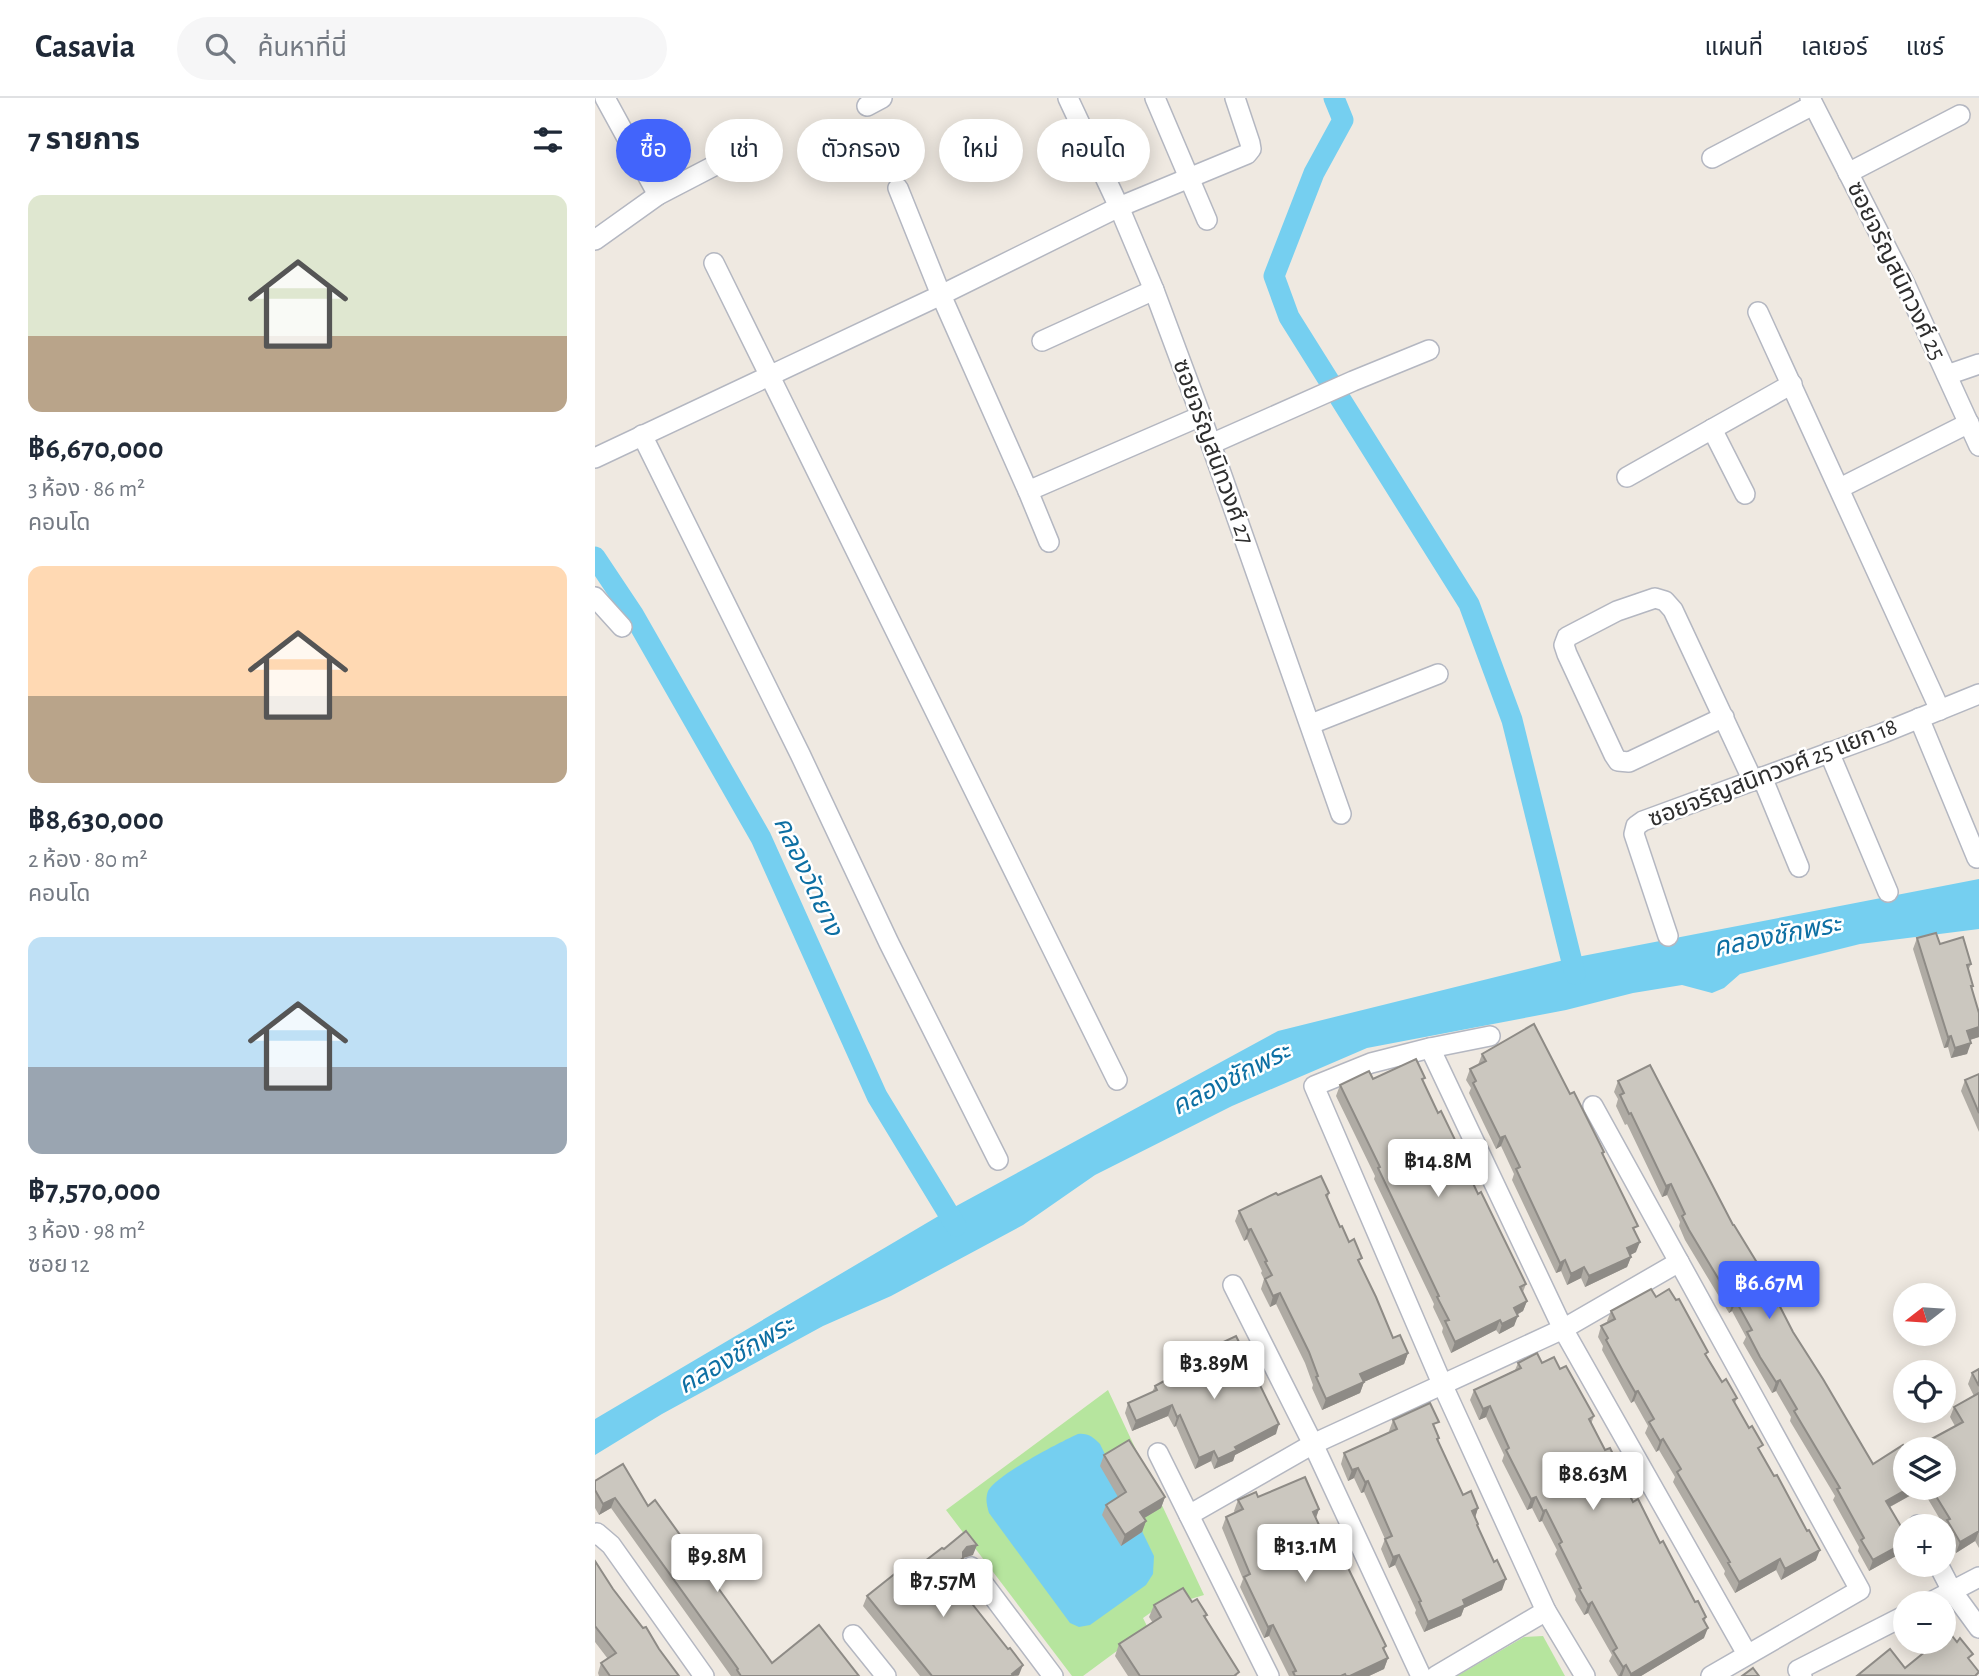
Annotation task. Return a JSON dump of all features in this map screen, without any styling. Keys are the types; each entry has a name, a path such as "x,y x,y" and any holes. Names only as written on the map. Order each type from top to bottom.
{"street":[{"path":"605,98 658,195"},
{"name":"ซอยจรัญสนิทวงศ์ 27","path":"1067,98 1119,207 1154,290 1341,814"},
{"path":"1155,98 1207,220"},
{"path":"595,458 941,295 1119,207 1247,155 1251,149 1235,98"},
{"path":"1712,158 1811,102"},
{"name":"ซอยจรัญสนิทวงศ์ 25","path":"1811,102 1906,286 1979,446"},
{"path":"1848,173 1960,115"},
{"path":"595,240 658,195 705,171"},
{"path":"898,188 941,295 1049,542"},
{"path":"714,263 1117,1080"},
{"path":"1042,341 1154,290"},
{"path":"1758,312 1940,710"},
{"path":"1211,444 1430,350"},
{"path":"1947,375 1979,364"},
{"path":"1627,477 1792,384"},
{"path":"1028,491 1201,416"},
{"path":"1840,488 1969,423"},
{"path":"1713,429 1745,494"},
{"path":"642,435 800,754 889,943 998,1160"},
{"path":"595,597 622,627"},
{"path":"1724,717 1629,762 1619,761 1567,654 1564,645 1567,637 1617,611 1654,598 1665,601 1673,610 1799,867"},
{"path":"1311,724 1438,674"},
{"name":"ซอยจรัญสนิทวงศ์ 25 แยก 18","path":"1668,936 1634,834 1636,826 1643,821 1979,694"},
{"path":"1919,718 1977,858"},
{"path":"1829,752 1888,892"},
{"path":"1490,1036 1371,1063 1314,1086 1443,1386 1546,1611 1585,1676"},
{"path":"1430,1048 1563,1329 1747,1654"},
{"path":"1593,1106 1860,1590 1711,1676"},
{"path":"1189,1515 1313,1444 1563,1329 1679,1262"},
{"path":"1233,1285 1313,1444 1421,1676"},
{"path":"1158,1452 1269,1676"},
{"path":"595,1535 597,1533 611,1545 704,1676"},
{"path":"971,1567 1053,1676"},
{"path":"1945,1577 1952,1591 1979,1577"},
{"path":"1956,1596 1979,1628"},
{"path":"1436,1676 1546,1611"},
{"path":"1802,1676 1798,1670 1893,1622"},
{"path":"853,1635 885,1676"}],"green space":[{"path":"1108,1390 1204,1595 1184,1601 1177,1594 1143,1618 1148,1628 1083,1676 1072,1676 946,1510"},
{"path":"1543,1636 1565,1676 1457,1676 1524,1637"}],"water":[{"name":"คลองชักพระ","path":"1979,879 1979,929 1860,944 1740,974 1724,988 1712,993 1682,985 1367,1048 1232,1106 1095,1175 1023,1225 891,1296 823,1326 662,1414 595,1455 595,1419 947,1211 1278,1031 1572,958"},
{"path":"1078,1434 1090,1436 1100,1444 1154,1556 1153,1574 1146,1585 1090,1625 1079,1627 1070,1623 989,1513 986,1500 988,1491 1003,1476"}],"building":[{"path":"1936,933 1940,944 1963,937 1971,964 1967,965 1979,1013 1979,1027 1967,1031 1971,1043 1955,1048 1951,1036 1948,1037 1917,938"},
{"path":"1534,1024 1570,1094 1574,1092 1638,1226 1633,1228 1640,1242 1627,1248 1631,1257 1589,1276 1584,1267 1571,1274 1565,1260 1560,1263 1516,1169 1520,1167 1505,1136 1500,1138 1473,1083 1476,1081 1470,1069 1486,1061 1482,1054"},
{"path":"1416,1059 1438,1113 1441,1111 1456,1142 1458,1141 1467,1160 1463,1162 1478,1194 1481,1192 1526,1284 1520,1287 1527,1301 1514,1308 1518,1316 1502,1324 1500,1320 1455,1342 1445,1321 1449,1320 1437,1297 1439,1296 1340,1085 1369,1071 1373,1079"},
{"path":"1650,1065 1733,1225 1775,1292 1773,1293 1793,1332 1873,1464 1893,1451 1893,1497 1886,1501 1894,1514 1893,1549 1873,1560 1861,1540 1864,1538 1837,1489 1840,1488 1794,1411 1797,1409 1780,1380 1776,1382 1760,1357 1747,1332 1752,1330 1736,1301 1733,1303 1689,1230 1682,1216 1685,1214 1671,1184 1666,1186 1631,1113 1629,1114 1620,1095 1624,1093 1618,1081"},
{"path":"1979,1074 1979,1113 1965,1080"},
{"path":"1321,1176 1340,1227 1342,1226 1349,1242 1354,1239 1362,1258 1358,1260 1393,1338 1400,1335 1408,1353 1360,1374 1364,1382 1326,1399 1309,1352 1280,1293 1273,1296 1265,1279 1272,1275 1265,1262 1267,1261 1239,1211"},
{"path":"1651,1289 1656,1297 1669,1289 1676,1300 1679,1299 1708,1352 1705,1354 1722,1382 1726,1379 1737,1398 1733,1400 1749,1428 1752,1426 1763,1445 1758,1448 1774,1476 1777,1475 1820,1550 1785,1569 1780,1559 1739,1582 1677,1472 1681,1469 1649,1422 1654,1419 1623,1371 1601,1326 1615,1319 1611,1311"},
{"path":"1236,1336 1279,1424 1218,1459 1214,1451 1199,1458 1180,1415 1177,1417 1172,1405 1136,1421 1128,1403 1157,1390 1155,1386 1203,1360 1200,1353"},
{"path":"1537,1353 1542,1363 1554,1357 1560,1369 1566,1366 1594,1416 1589,1419 1605,1450 1610,1448 1618,1464 1615,1466 1633,1502 1638,1499 1660,1543 1663,1541 1695,1602 1698,1601 1706,1617 1703,1619 1708,1628 1631,1674 1613,1651 1617,1648 1592,1602 1588,1605 1579,1589 1581,1588 1559,1544 1562,1542 1546,1510 1543,1511 1536,1497 1531,1499 1506,1450 1509,1448 1490,1406 1483,1409 1474,1390 1521,1368 1518,1363"},
{"path":"1979,1369 1979,1386 1972,1373"},
{"path":"1979,1393 1979,1531 1960,1542 1956,1535 1956,1514 1947,1514 1938,1500 1956,1500 1956,1437 1935,1437 1963,1422 1956,1406"},
{"path":"1430,1403 1439,1422 1433,1424 1439,1438 1437,1439 1463,1495 1471,1491 1478,1508 1472,1511 1477,1525 1494,1562 1497,1560 1506,1579 1463,1600 1465,1605 1428,1622 1399,1555 1393,1557 1385,1539 1392,1536 1368,1481 1365,1482 1358,1468 1352,1470 1344,1453 1397,1429 1393,1420"},
{"path":"1129,1440 1165,1497 1140,1512 1146,1521 1125,1535 1106,1505 1126,1492 1104,1455"},
{"path":"623,1464 648,1506 655,1500 772,1663 819,1625 859,1676 741,1676 615,1498 603,1504 595,1490 595,1481"},
{"path":"1305,1477 1319,1509 1313,1512 1326,1540 1333,1537 1386,1646 1383,1648 1388,1658 1350,1676 1295,1676 1293,1672 1296,1671 1273,1625 1268,1627 1244,1577 1250,1574 1226,1517 1243,1509 1238,1500 1256,1492 1258,1497"},
{"path":"966,1531 977,1545 967,1547 963,1558 951,1568 958,1578 954,1581 1023,1665 1013,1676 932,1676 867,1596 897,1572 903,1578"},
{"path":"595,1561 643,1628 646,1627 679,1676 610,1676 601,1663 616,1653 595,1626"},
{"path":"1183,1588 1192,1602 1197,1599 1207,1615 1204,1616 1239,1672 1234,1676 1140,1676 1119,1644 1161,1617 1154,1605"},
{"path":"1960,1638 1973,1654 1968,1658 1979,1672 1975,1676 1858,1675 1890,1649 1905,1668 1922,1654 1956,1654 1956,1641"},
{"path":"1753,1668 1759,1676 1742,1676"}],"waterway":[{"path":"1334,98 1343,120 1314,173 1274,276 1289,317 1469,604 1512,720 1575,974"},
{"name":"คลองวัดยาง","path":"595,557 633,614 761,838 877,1096 956,1226"}]}
